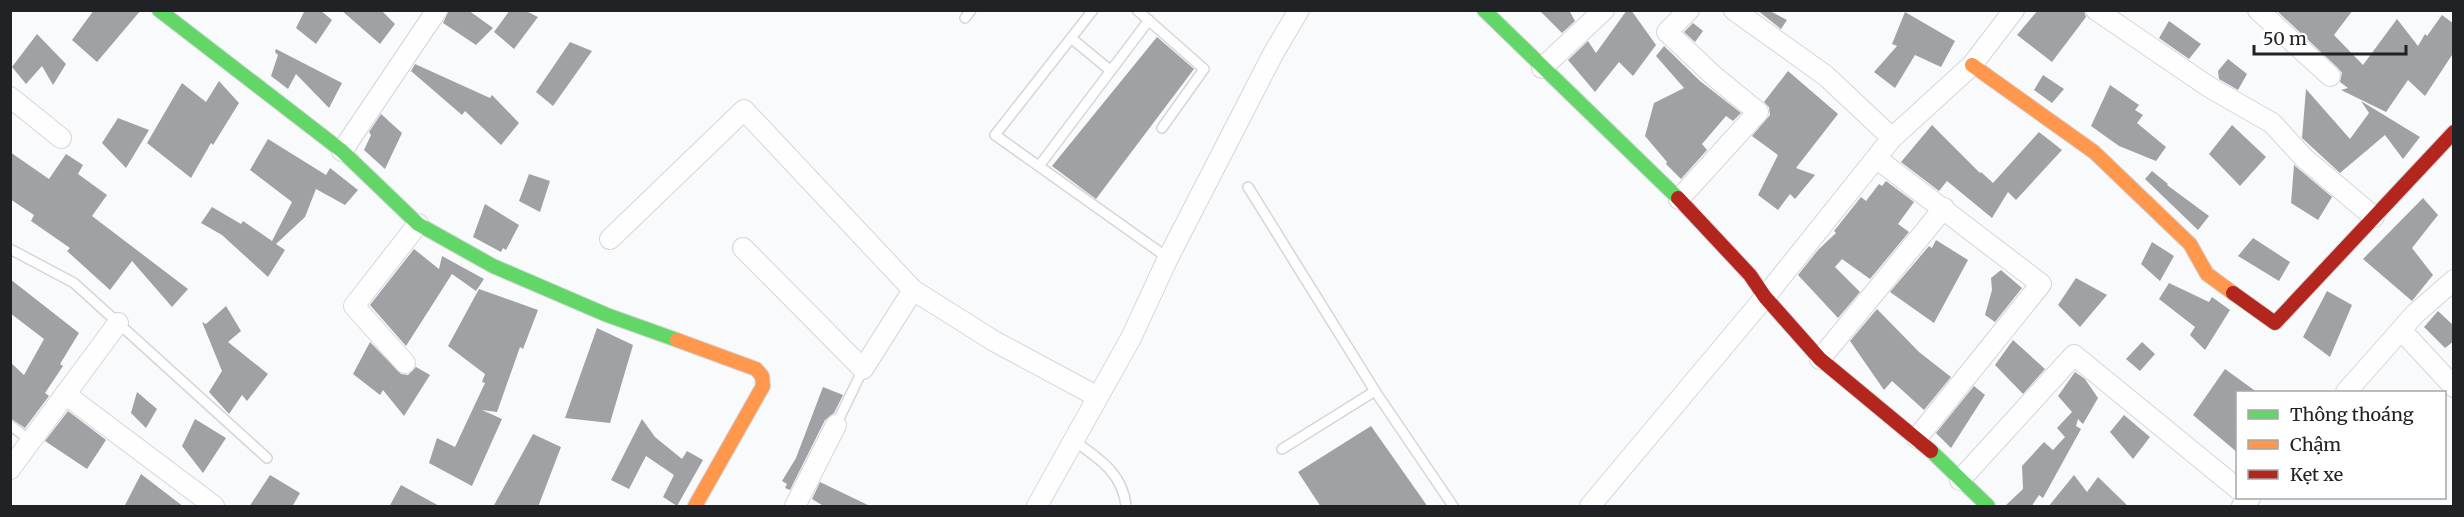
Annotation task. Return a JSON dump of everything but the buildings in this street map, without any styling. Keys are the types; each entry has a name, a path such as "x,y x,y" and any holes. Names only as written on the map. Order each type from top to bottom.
{"street":[{"path":"159,10 342,151 418,224 493,266 607,315 756,369 762,376 763,386 695,507"},
{"path":"342,151 437,10"},
{"path":"1037,507 1131,338 1168,258 1273,54 1299,10"},
{"path":"1484,10 1680,199 1750,275 1765,297 1820,359 1917,438 1988,507"},
{"path":"1542,68 1604,10"},
{"path":"1680,199 1758,112 1714,77 1667,32 1689,10"},
{"path":"1734,10 1826,76 1892,138"},
{"path":"2096,10 2209,87 2272,123 2304,158 2374,217"},
{"path":"2258,10 2330,76"},
{"path":"1598,500 1892,138 1972,65 2012,11"},
{"path":"1972,65 2094,152 2190,244 2207,274 2275,322 2454,132"},
{"path":"10,97 61,138"},
{"path":"610,239 744,110 913,290 994,341 1098,397"},
{"path":"1876,158 2041,284 1917,438"},
{"path":"1820,359 1944,208"},
{"path":"405,363 354,306 418,224"},
{"path":"743,248 863,369 913,290"},
{"path":"2348,391 2415,314 2454,280"},
{"path":"10,469 118,323"},
{"path":"2402,331 2454,387"},
{"path":"1960,480 2074,355 2236,490"},
{"path":"65,394 214,507"},
{"path":"795,507 836,425"}],"lane":[{"path":"1093,10 995,135 1168,258"},
{"path":"1137,10 1204,69 1162,128"},
{"path":"1039,166 1149,20"},
{"path":"1071,38 1111,71"},
{"path":"1248,187 1375,391 1453,507"},
{"path":"10,249 74,283 267,458"},
{"path":"836,425 863,369"},
{"path":"1282,449 1375,391"},
{"path":"10,425 31,441"},
{"path":"1073,440 1102,461 1119,479 1125,492 1126,507"}],"traffic: fast":[{"path":"159,10 342,151 418,224 493,266 607,315 677,340"},
{"path":"1484,10 1678,198"},
{"path":"1931,451 1988,506"}],"traffic: slow":[{"path":"1972,65 2094,152 2190,244 2207,274 2233,293"},
{"path":"677,340 756,369 762,376 763,386 695,506"}],"traffic: jam":[{"path":"2233,293 2275,323 2454,132"},
{"path":"1678,198 1750,275 1765,297 1820,359 1931,451"}]}
